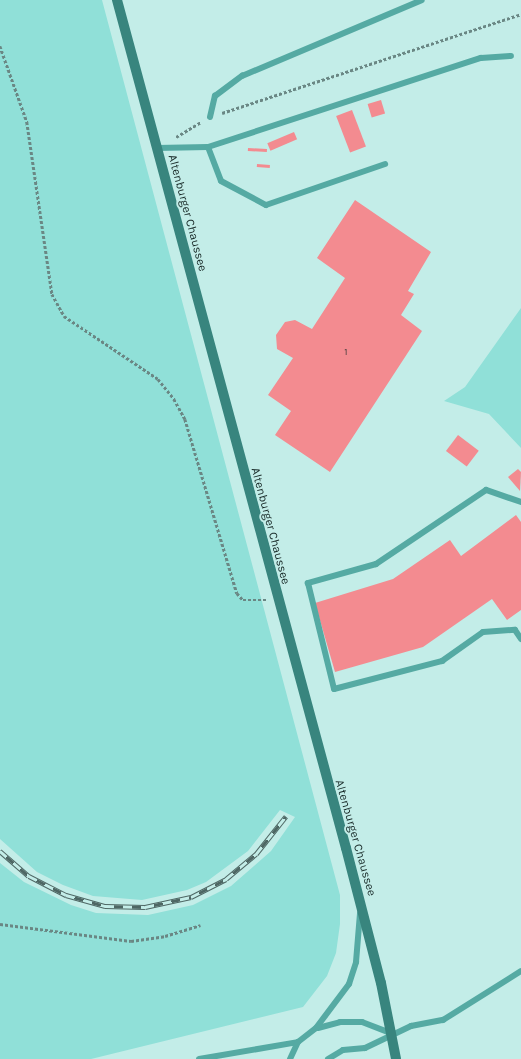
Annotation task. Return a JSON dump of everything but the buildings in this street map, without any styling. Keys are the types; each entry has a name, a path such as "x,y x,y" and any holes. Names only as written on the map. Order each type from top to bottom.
{"main road":[{"name":"Altenburger Chaussee","path":"117,0 277,600 361,906 393,1034 396,1059"}],"lane":[{"path":"210,117 215,96 242,76 422,0"},
{"path":"157,148 208,147 481,58 511,56"},
{"path":"208,147 221,181 266,205 385,164"},
{"path":"521,502 486,490 376,564 308,583 334,689 442,661 483,632 515,630 521,639"},
{"path":"290,1059 298,1042 316,1028 349,984 356,962 361,906"},
{"path":"328,1059 343,1050 365,1048 393,1034 443,1020 521,971"},
{"path":"316,1028 340,1022 362,1022 393,1034"},
{"path":"199,1059 298,1042"}],"path":[{"path":"157,148 210,117 521,14"},
{"path":"0,46 27,122 40,196 39,221 52,294 64,316 158,379 174,400 185,419 237,594 250,601 277,600"},
{"path":"0,924 131,941 165,936 200,925"}],"shaded area":[{"path":"0,0 102,0 340,895 340,924 336,953 327,976 303,1007 91,1059 0,1059 0,863 24,882 71,905 96,913 148,915 193,905 231,886 271,851 295,817 280,810 248,851 206,882 187,890 142,900 93,896 63,885 37,872 0,839"},
{"path":"521,308 521,448 489,414 444,401 465,387"}],"railway":[{"path":"0,851 29,876 66,895 105,906 145,907 191,897 226,879 256,854 286,816"}]}
